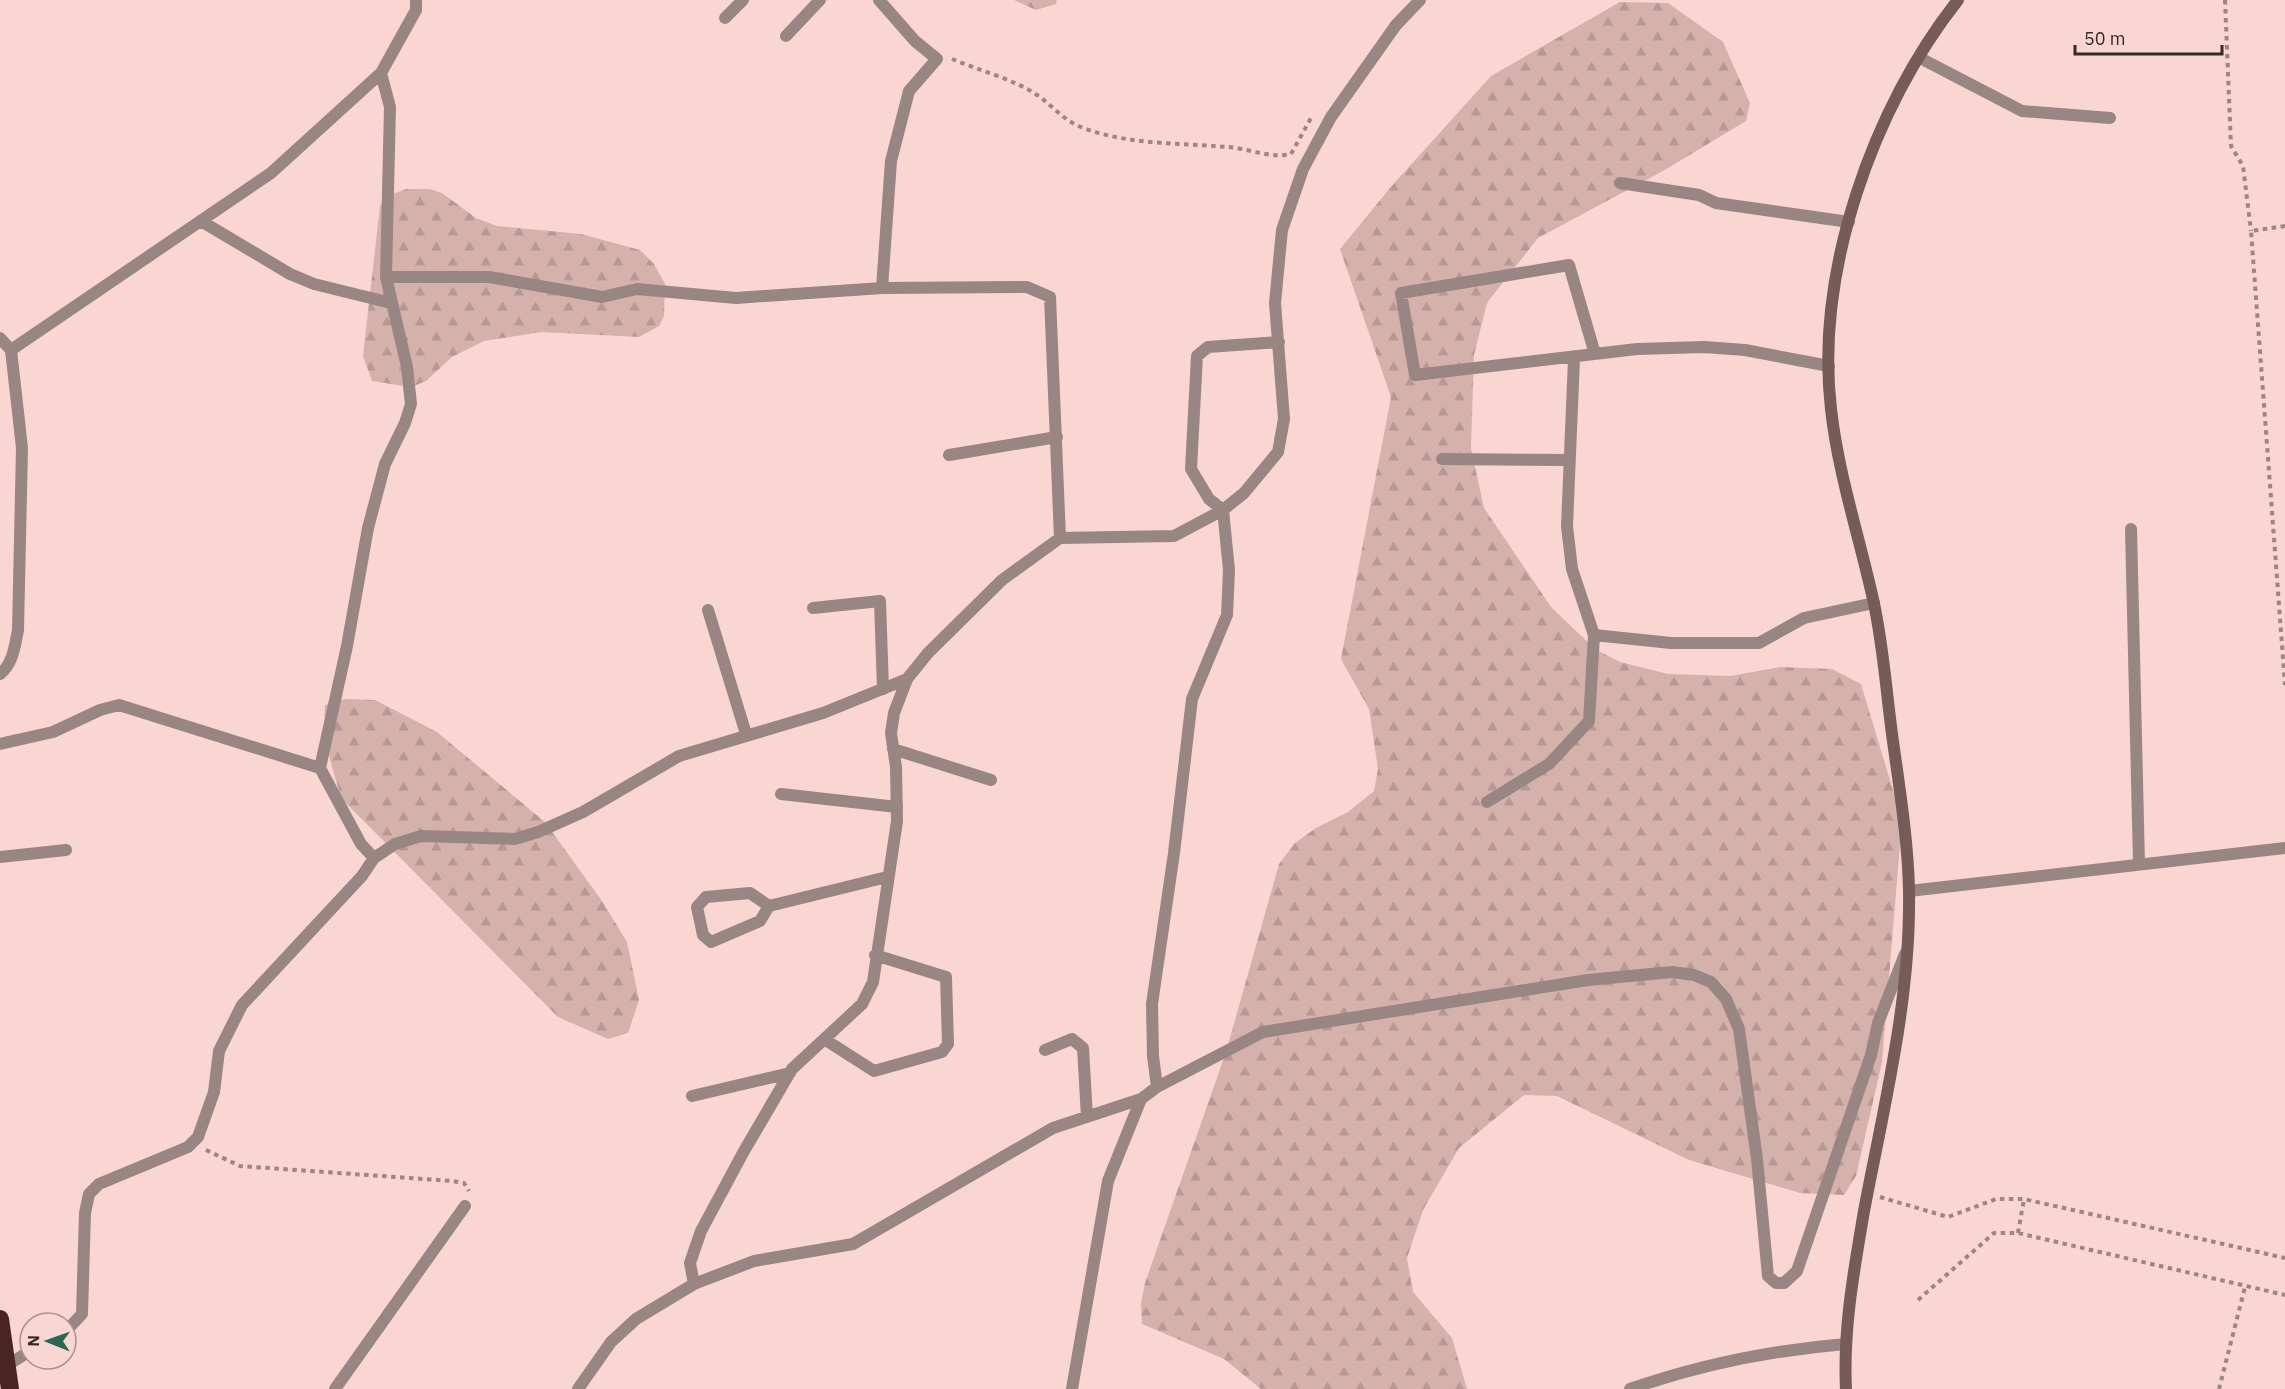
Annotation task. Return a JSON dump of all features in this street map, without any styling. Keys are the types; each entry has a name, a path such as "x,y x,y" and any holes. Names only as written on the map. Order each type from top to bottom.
{"highway":[{"path":"0,1319 4,1368 10,1389"}],"street":[{"path":"11,350 271,173 381,73 416,10 417,0"},
{"path":"725,18 743,0"},
{"path":"786,36 820,0"},
{"path":"879,0 915,41 937,59 909,91 891,161 882,288"},
{"path":"694,1284 690,1263 701,1231 790,1073 862,1004 873,982 897,807 893,749 894,713 907,679 928,653 1002,580 1060,538 1174,536 1223,510 1244,493 1278,452 1284,419 1275,303 1282,230 1303,169 1331,117 1396,25 1420,0"},
{"path":"1846,1389 1846,1344 1851,1285 1899,1026 1909,891 1899,788 1874,603 1833,420 1828,341 1836,274 1856,192 1890,107 1958,0"},
{"path":"1920,58 2022,111 2110,118"},
{"path":"374,858 361,844 320,768 347,646 368,528 385,464 405,423 411,404 407,367 386,277 390,106 381,73"},
{"path":"1620,183 1700,195 1716,203 1849,222"},
{"path":"201,221 290,274 314,284 391,303"},
{"path":"1595,354 1569,265 1401,293 1414,375 1574,359 1595,354 1704,347 1745,350 1829,366"},
{"path":"386,277 489,277 602,297 637,288 736,298 882,288 1027,287 1050,297 1060,538"},
{"path":"0,338 11,350 22,448 18,630 15,649 6,669 0,674"},
{"path":"1157,1087 1153,1056 1152,1004 1174,853 1192,699 1227,615 1229,570 1223,510 1209,499 1191,468 1197,356 1208,346 1279,342"},
{"path":"1487,802 1549,764 1589,721 1594,635 1572,569 1567,526 1574,359"},
{"path":"949,455 1057,437"},
{"path":"1442,459 1569,460"},
{"path":"2131,529 2139,864"},
{"path":"813,608 879,601 883,689"},
{"path":"1594,635 1671,643 1759,643 1804,618 1874,603"},
{"path":"708,610 746,734"},
{"path":"78,1318 82,1314 85,1213 89,1194 99,1184 188,1147 198,1137 214,1092 219,1051 242,1005 362,876 374,858 395,844 421,836 515,839 538,832 583,813 680,756 746,734 823,713 907,679"},
{"path":"0,744 53,732 100,710 119,705 320,768"},
{"path":"893,749 991,780"},
{"path":"781,794 897,807"},
{"path":"1909,891 2285,848"},
{"path":"0,857 66,850"},
{"path":"769,906 750,893 706,897 698,907 703,935 711,942 760,921 769,906 887,877"},
{"path":"578,1389 611,1342 636,1319 694,1284 754,1261 853,1244 1053,1128 1141,1099 1157,1087 1263,1032 1588,980 1672,972 1694,975 1711,982 1726,999 1739,1029 1757,1159 1768,1276 1776,1283 1784,1283 1797,1271 1871,1055 1878,1023 1906,953"},
{"path":"824,1039 874,1071 942,1052 948,1044 946,977 875,956"},
{"path":"1045,1050 1072,1039 1083,1048 1087,1117"},
{"path":"692,1096 790,1073"},
{"path":"1072,1389 1108,1181 1141,1099"},
{"path":"335,1389 465,1206"},
{"path":"1630,1389 1723,1363 1817,1346 1846,1344"},
{"path":"4,1368 18,1359"}],"path":[{"path":"2225,0 2231,146 2243,166 2251,231 2285,685"},
{"path":"937,59 950,58 1017,84 1037,95 1062,117 1082,128 1163,143 1239,148 1283,156 1291,154 1314,113"},
{"path":"2251,231 2285,226"},
{"path":"193,1142 224,1161 240,1166 464,1183 469,1192 465,1206"},
{"path":"1868,1192 1948,1217 1996,1199 2024,1199 2285,1258"},
{"path":"2018,1233 2024,1199"},
{"path":"1918,1300 1994,1233 2018,1233 2245,1287 2285,1294"},
{"path":"2220,1389 2245,1287"}],"green space":[{"path":"1014,0 1057,0 1056,4 1036,10"},
{"path":"1620,2 1668,3 1723,42 1750,103 1746,121 1663,171 1538,238 1487,303 1474,355 1471,448 1484,508 1551,607 1595,649 1620,662 1668,674 1731,676 1780,667 1832,669 1861,684 1902,820 1882,1062 1856,1176 1844,1195 1800,1193 1689,1160 1557,1096 1524,1095 1459,1148 1423,1210 1407,1258 1413,1292 1452,1338 1467,1389 1261,1389 1224,1359 1142,1324 1141,1303 1145,1283 1226,1052 1279,864 1295,843 1316,828 1348,812 1374,791 1378,769 1369,709 1341,659 1391,397 1340,249 1390,188 1491,76"},
{"path":"406,189 429,189 442,193 476,218 497,226 581,234 640,250 654,264 665,284 664,316 659,326 639,337 541,332 484,341 452,357 426,381 411,387 372,381 363,356 380,206 390,195"},
{"path":"345,699 375,700 437,732 545,822 602,901 627,942 639,1000 628,1033 608,1039 558,1017 342,799 329,752 325,729 325,705"}]}
